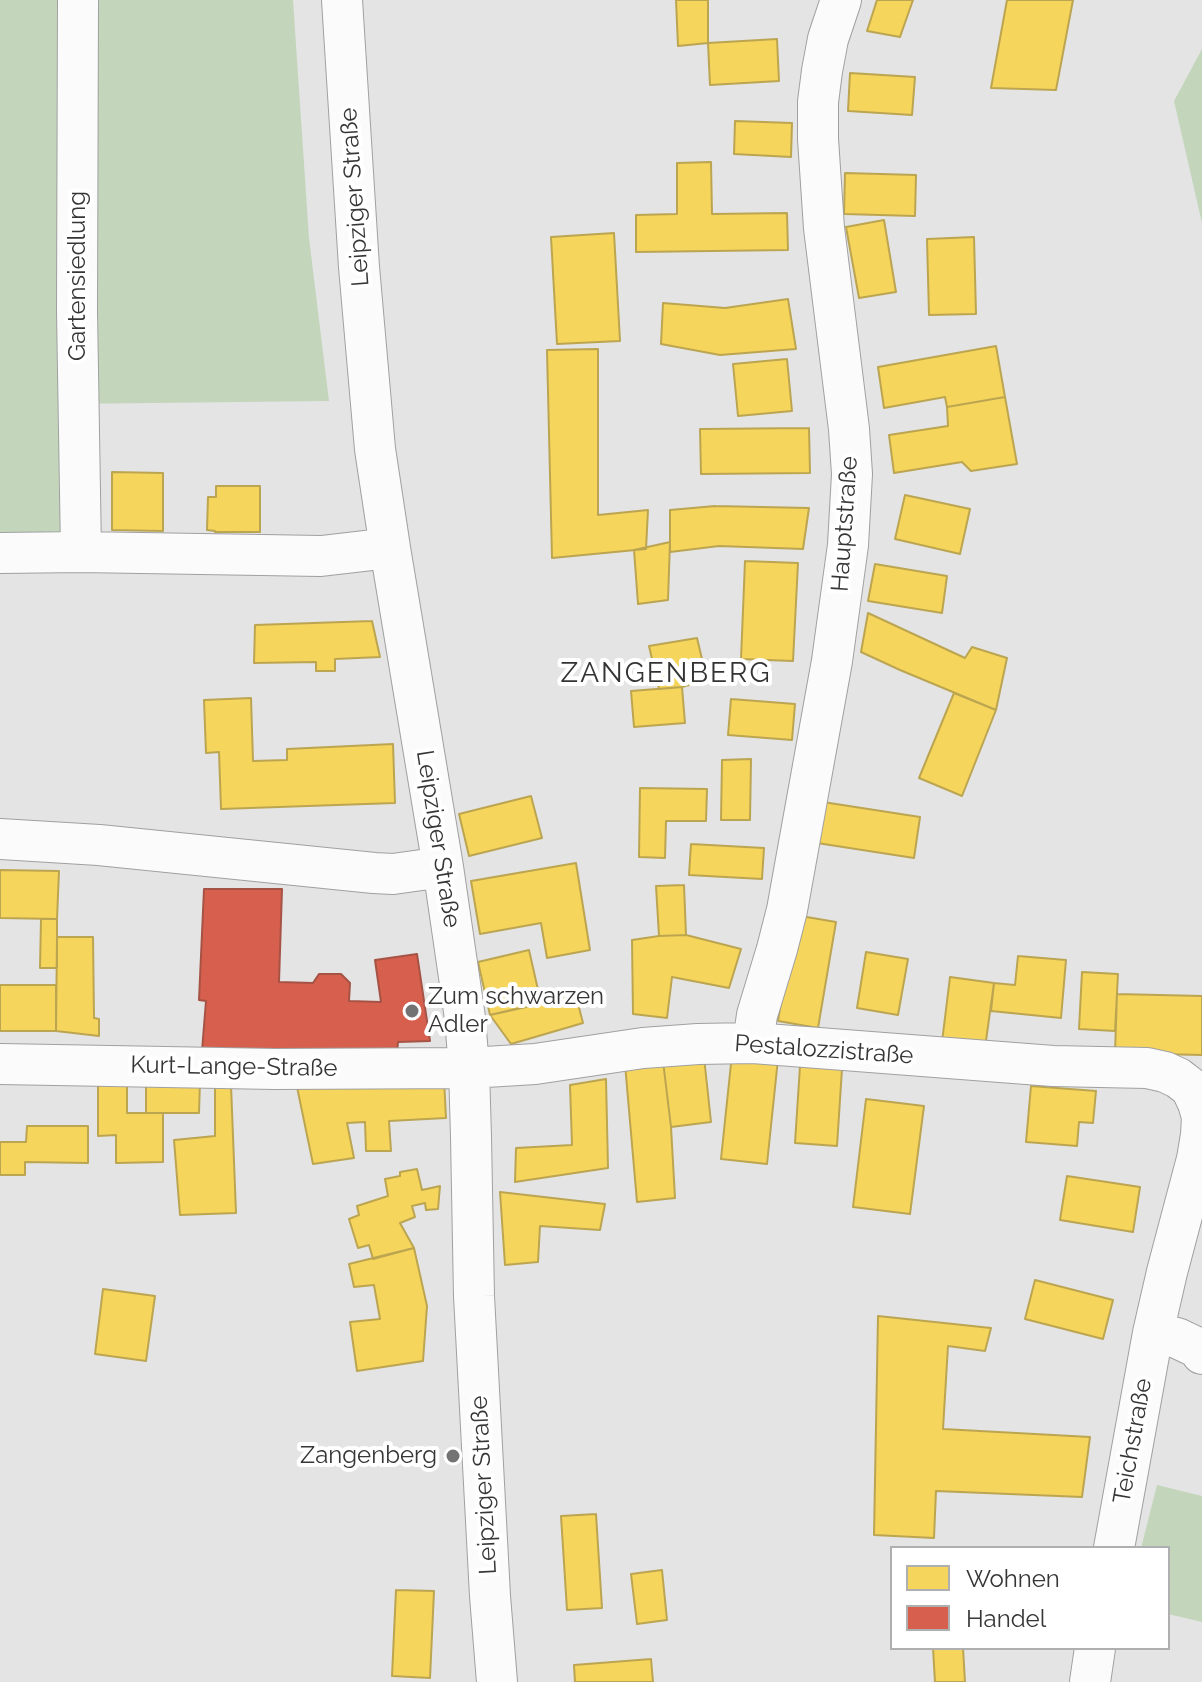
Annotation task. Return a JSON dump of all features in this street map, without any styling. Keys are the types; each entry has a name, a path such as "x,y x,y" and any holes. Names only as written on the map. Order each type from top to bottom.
{"street":[{"name":"Gartensiedlung","path":"78,0 77,311 81,552"},
{"name":"Leipziger Straße","path":"342,0 375,449 465,1018 474,1296 497,1682"},
{"name":"Hauptstraße","path":"753,1043 757,1015 787,910 832,661 848,545 852,474 849,429 824,228 818,139 822,71 828,39 841,0"},
{"path":"0,553 321,556 390,548"},
{"path":"0,839 99,845 374,873 393,874 443,867"},
{"name":"Pestalozzistraße","path":"469,1068 535,1064 643,1048 753,1043 1053,1066 1147,1068 1178,1078"},
{"name":"Kurt-Lange-Straße","path":"0,1064 275,1069 469,1068"},
{"name":"Teichstraße","path":"1114,1546 1153,1333 1201,1135 1202,1117 1198,1103 1191,1088 1178,1078"},
{"path":"1153,1333 1177,1338 1198,1348 1202,1354"},
{"path":"1090,1682 1095,1650"}],"green space":[{"path":"0,0 293,0 309,238 329,401 65,404 63,542 0,542"},
{"path":"1202,49 1202,223 1174,101"},
{"path":"1157,1485 1202,1496 1202,1622 1170,1614 1170,1546 1142,1546"}],"building: Wohnen":[{"path":"676,0 708,0 708,43 678,46"},
{"path":"877,0 913,0 900,37 867,31"},
{"path":"1007,0 1073,0 1056,90 991,88"},
{"path":"777,39 779,81 710,85 708,43"},
{"path":"850,73 915,77 912,115 848,111"},
{"path":"735,121 792,123 791,157 734,154"},
{"path":"711,162 712,214 787,213 788,250 636,252 636,215 677,214 677,163"},
{"path":"845,173 916,175 915,216 844,214"},
{"path":"884,220 896,292 859,298 846,227"},
{"path":"614,233 620,341 557,344 551,237"},
{"path":"974,237 976,314 929,315 927,239"},
{"path":"788,299 796,349 720,355 661,344 663,303 725,308"},
{"path":"996,346 1005,397 947,407 945,397 884,408 878,367"},
{"path":"598,349 598,515 648,510 646,549 552,558 547,350"},
{"path":"787,359 792,411 738,416 733,364"},
{"path":"1005,397 1017,464 971,471 962,462 894,473 889,435 948,426 947,407"},
{"path":"809,428 810,473 701,474 700,429"},
{"path":"112,472 163,473 163,531 112,530"},
{"path":"216,486 260,486 260,532 207,530 208,497 216,497"},
{"path":"905,495 970,509 960,554 895,539"},
{"path":"715,506 809,508 803,549 719,546 670,552 670,510"},
{"path":"670,542 668,600 638,604 634,550"},
{"path":"745,561 798,563 793,661 741,659"},
{"path":"875,564 947,576 942,613 868,601"},
{"path":"868,613 965,658 972,647 1007,658 996,710 861,652"},
{"path":"372,621 380,657 335,659 335,671 316,671 316,662 254,663 255,625"},
{"path":"697,638 707,680 659,689 649,646"},
{"path":"682,687 685,723 634,727 631,691"},
{"path":"954,693 996,710 962,796 919,778"},
{"path":"251,698 253,761 287,760 287,749 393,744 395,803 221,809 219,752 206,753 204,700"},
{"path":"731,699 795,704 792,740 728,735"},
{"path":"751,759 750,820 721,820 722,760"},
{"path":"640,788 707,789 706,821 666,821 665,858 639,857"},
{"path":"531,796 542,838 469,856 459,814"},
{"path":"823,802 920,817 914,858 817,843"},
{"path":"691,844 764,848 762,879 689,875"},
{"path":"576,863 590,950 547,958 541,923 480,934 471,881"},
{"path":"0,870 59,871 57,919 0,918"},
{"path":"684,885 686,935 659,936 656,886"},
{"path":"795,915 836,922 818,1028 778,1021"},
{"path":"41,919 57,919 57,968 40,968"},
{"path":"686,935 741,949 729,988 672,977 667,1018 633,1014 632,940"},
{"path":"57,937 93,937 94,1018 99,1019 99,1036 56,1031"},
{"path":"529,950 541,1003 490,1015 478,962"},
{"path":"866,952 908,959 898,1015 857,1008"},
{"path":"1018,956 1066,960 1061,1018 991,1011 994,983 1015,985"},
{"path":"1082,972 1118,974 1115,1031 1079,1029"},
{"path":"950,977 994,983 985,1048 942,1042"},
{"path":"0,985 56,985 56,1031 0,1031"},
{"path":"1117,994 1202,996 1202,1055 1115,1053"},
{"path":"576,996 583,1023 511,1044 490,1015"},
{"path":"732,1054 778,1059 767,1164 721,1159"},
{"path":"704,1057 711,1122 671,1127 663,1061"},
{"path":"663,1061 675,1198 637,1202 625,1064"},
{"path":"800,1066 842,1069 837,1146 795,1143"},
{"path":"444,1079 446,1118 389,1121 391,1151 366,1151 365,1122 347,1123 354,1158 313,1164 297,1087"},
{"path":"606,1079 608,1168 515,1182 516,1148 572,1145 570,1085"},
{"path":"200,1081 199,1113 146,1113 146,1082"},
{"path":"215,1083 231,1085 236,1213 180,1215 174,1140 215,1136"},
{"path":"98,1084 127,1084 127,1113 163,1113 163,1162 116,1163 116,1135 98,1136"},
{"path":"1031,1086 1096,1091 1093,1123 1079,1122 1077,1146 1026,1142"},
{"path":"866,1099 924,1106 910,1214 853,1207"},
{"path":"27,1126 88,1126 88,1163 25,1162 25,1175 0,1175 0,1142 26,1142"},
{"path":"417,1169 422,1190 440,1186 438,1209 426,1210 425,1203 412,1206 415,1217 400,1223 414,1248 373,1259 369,1245 358,1248 349,1219 359,1215 357,1206 388,1196 385,1179"},
{"path":"1067,1176 1140,1187 1133,1232 1060,1220"},
{"path":"500,1192 605,1204 600,1230 540,1226 538,1262 505,1265"},
{"path":"414,1248 427,1306 423,1361 357,1371 350,1322 380,1319 374,1285 354,1287 349,1264"},
{"path":"1035,1280 1113,1300 1103,1339 1025,1319"},
{"path":"103,1289 155,1296 146,1361 95,1354"},
{"path":"878,1316 991,1328 985,1351 948,1346 943,1429 1090,1437 1082,1497 936,1491 934,1538 874,1535"},
{"path":"596,1514 602,1608 567,1610 561,1516"},
{"path":"662,1570 667,1620 637,1624 631,1574"},
{"path":"396,1590 434,1591 430,1678 392,1676"},
{"path":"933,1650 963,1650 965,1682 935,1682"},
{"path":"651,1659 653,1682 575,1682 574,1665"}],"building: Handel":[{"path":"204,889 282,889 279,982 313,983 319,974 341,974 350,983 349,1001 381,1002 375,960 417,954 430,1041 398,1042 397,1054 202,1051 206,1001 199,1000"}],"place":[{"name":"Zum schwarzen Adler","path":"412,1011"},
{"name":"Zangenberg","path":"453,1456"}],"district":[{"name":"ZANGENBERG","path":"666,674"}]}
